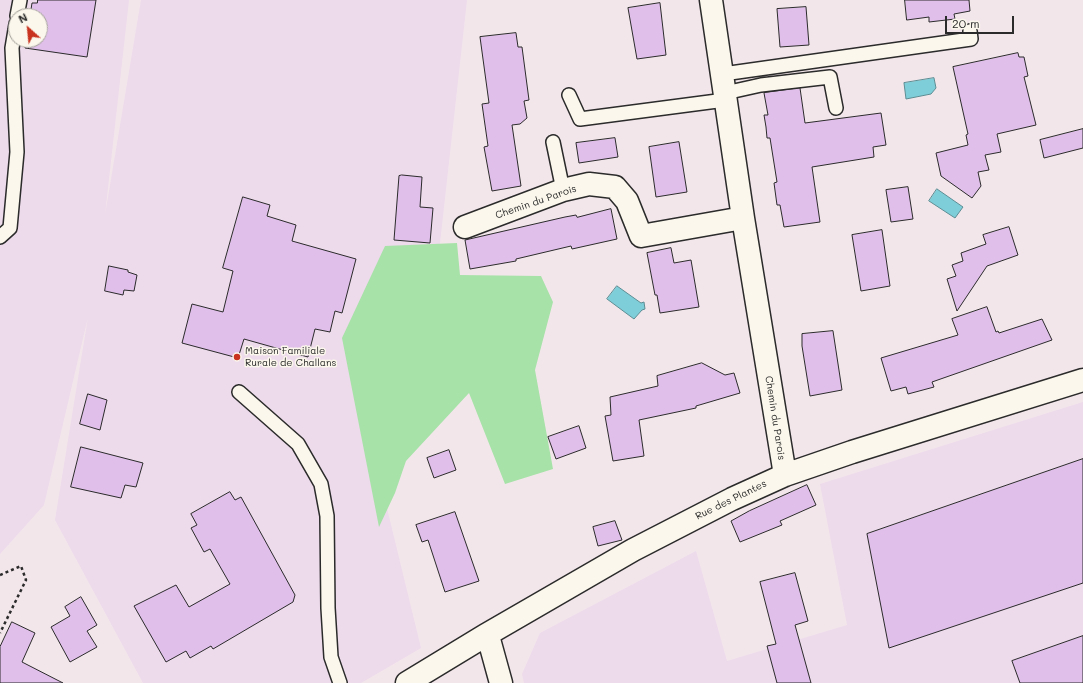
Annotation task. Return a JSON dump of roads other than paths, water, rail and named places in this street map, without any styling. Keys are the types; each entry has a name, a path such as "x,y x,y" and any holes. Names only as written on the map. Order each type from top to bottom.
{"street":[{"name":"Chemin du Parois","path":"711,0 785,476"},
{"name":"Chemin du Parois","path":"465,227 563,190 589,184 615,186 627,201 641,236 744,218"},
{"name":"Rue des Plantes","path":"408,683 486,635 632,550 732,499 785,476 852,452 1083,380"},
{"path":"486,635 501,683"}],"lane":[{"path":"569,95 580,119 971,39 970,31"},
{"path":"0,237 10,228 17,152 12,48"},
{"path":"724,89 830,77 836,108"},
{"path":"554,142 563,190"},
{"path":"239,392 298,444 322,484 327,516 328,608 331,657 340,683"}],"water":[{"path":"934,78 936,88 931,94 906,99 904,83"},
{"path":"937,189 963,207 955,218 929,201"},
{"path":"617,286 641,303 644,302 645,309 642,310 634,319 607,299"}],"place":[{"name":"Maison Familiale Rurale de Challans","path":"237,357"}]}
